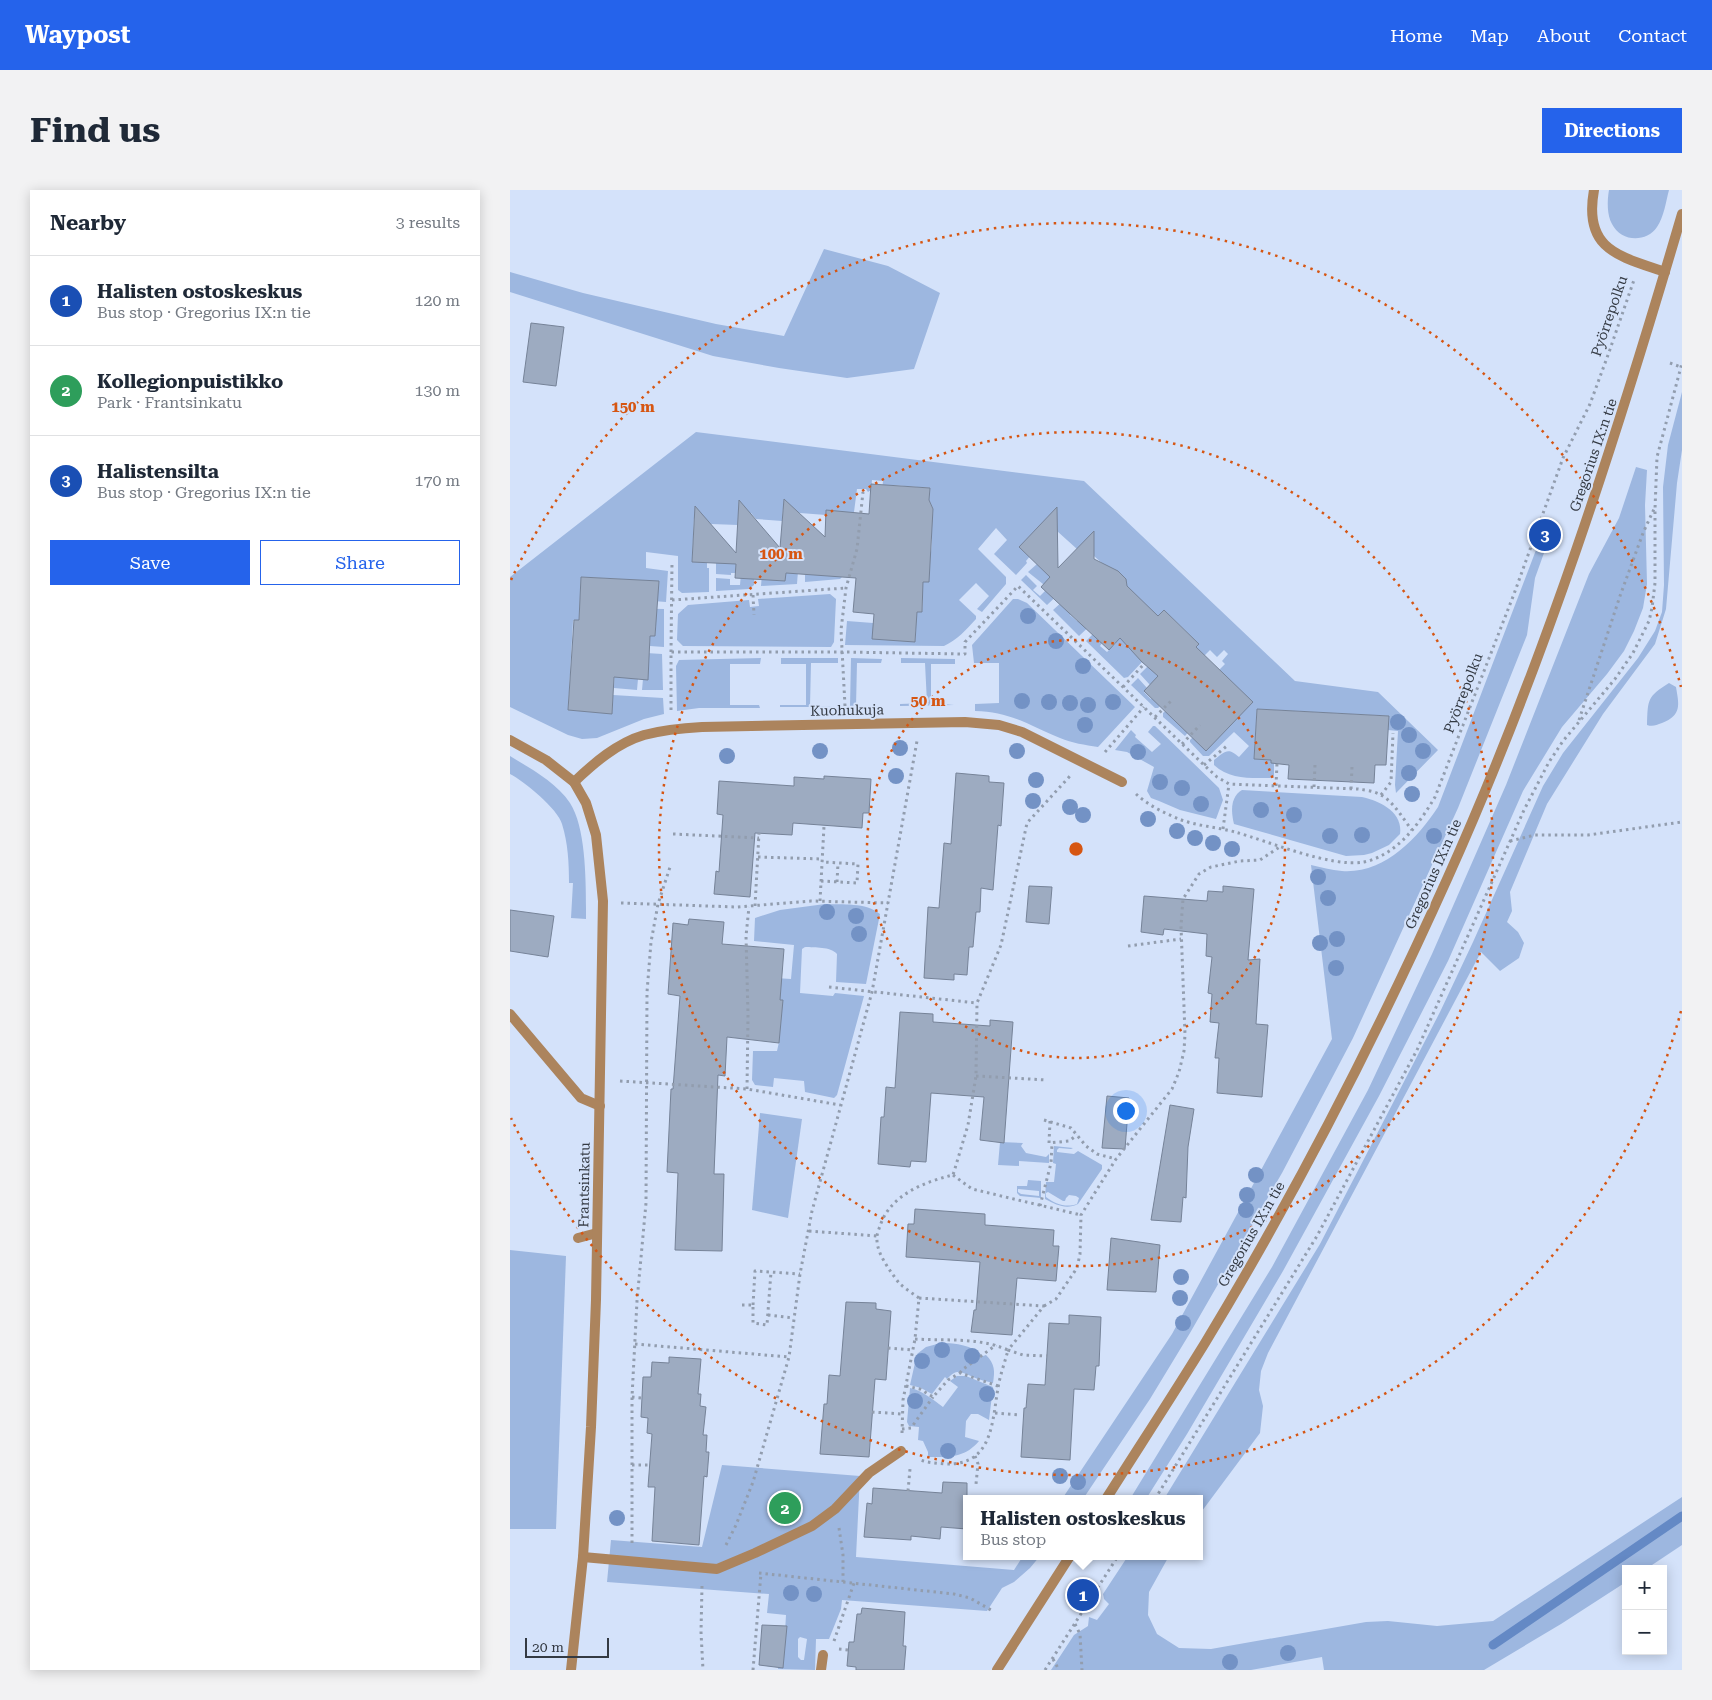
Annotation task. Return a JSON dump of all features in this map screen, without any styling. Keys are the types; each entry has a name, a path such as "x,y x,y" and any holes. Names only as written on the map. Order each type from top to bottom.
{"street":[{"path":"1594,190 1592,204 1593,220 1601,240 1607,248 1620,256 1665,272"},
{"name":"Gregorius IX:n tie","path":"1109,1495 1205,1343 1327,1128 1390,1002 1449,874 1511,726 1551,618 1613,441 1682,214"},
{"name":"Kuohukuja","path":"574,782 591,766 626,742 645,735 672,730 702,727 965,722 999,725 1022,732 1122,782"},
{"name":"Frantsinkatu","path":"510,740 546,760 574,782 586,803 596,835 603,902 592,1427 583,1557 571,1670"},
{"path":"510,1014 581,1098 600,1106"},
{"path":"578,1238 597,1233"},
{"path":"583,1557 717,1569 812,1526 835,1508 869,1473 901,1450"},
{"path":"997,1670 1067,1560"},
{"path":"821,1670 823,1656"}],"path":[{"name":"Pyörrepolku","path":"1122,782 1142,799 1180,820 1223,829 1337,862 1363,862 1387,852 1412,830 1435,797 1514,594 1564,458 1590,404 1639,263"},
{"path":"1157,1495 1321,1228 1417,1050 1524,810 1549,762 1578,722 1615,679 1633,652 1649,620 1655,583 1657,457 1681,365 1670,363"},
{"path":"846,724 840,630 846,588 856,549 862,492"},
{"path":"1578,722 1626,578 1643,533 1655,509"},
{"path":"1536,532 1545,535"},
{"path":"672,562 672,730"},
{"path":"671,652 965,654 965,642 1018,586 1217,777 1229,784 1372,791 1381,795 1393,806 1412,830"},
{"path":"672,600 846,588"},
{"path":"753,595 754,615"},
{"path":"1123,687 1144,664"},
{"path":"1155,717 1173,699"},
{"path":"1092,767 1144,707"},
{"path":"717,1569 753,1482 789,1357 793,1318 812,1211 872,992 917,745 917,724"},
{"path":"1182,744 1200,725"},
{"path":"1381,795 1391,782 1393,733"},
{"path":"1204,764 1228,745"},
{"path":"952,1175 968,1125 976,1076 977,1004 1001,945 1027,823 1082,762"},
{"path":"1276,786 1277,763"},
{"path":"1314,787 1315,765"},
{"path":"1351,789 1352,767"},
{"path":"1223,829 1229,784"},
{"path":"1510,841 1535,835 1588,835 1682,822"},
{"path":"820,901 824,826"},
{"path":"755,906 760,833"},
{"path":"673,834 759,838"},
{"path":"908,1491 910,1469 915,1457 922,1461 951,1464 963,1462 975,1456 984,1446 990,1436 998,1386 1008,1350 1044,1306 1056,1299 1077,1268 1080,1254 1081,1216 1116,1159 1172,1089 1179,1072 1184,1051 1185,1034 1181,939 1183,899 1199,874 1211,867 1240,861 1260,860 1280,846"},
{"path":"758,856 858,864 856,883 821,881"},
{"path":"837,882 838,863"},
{"path":"632,1561 632,1397 646,1204 645,1084 647,992 651,942 658,904 671,864"},
{"path":"603,902 749,906 820,901 888,903"},
{"path":"747,1089 746,936 749,906"},
{"path":"1128,946 1181,939"},
{"path":"829,987 977,1004"},
{"path":"976,1076 1047,1080"},
{"path":"618,1081 747,1089 840,1106"},
{"path":"1044,1120 1071,1128 1086,1146 1097,1154 1116,1159"},
{"path":"1040,1206 1051,1163 1052,1144 1049,1143 1050,1122"},
{"path":"1052,1144 1069,1141 1077,1135"},
{"path":"952,1175 972,1189 1081,1216"},
{"path":"952,1175 921,1185 900,1197 882,1219 877,1236 879,1250 900,1284 919,1298 1044,1306"},
{"path":"809,1231 877,1236"},
{"path":"771,1272 767,1325 753,1323 755,1271 771,1272 800,1274"},
{"path":"901,1450 902,1414 915,1339 919,1298"},
{"path":"742,1305 753,1305"},
{"path":"768,1315 793,1318"},
{"path":"915,1339 980,1341 1022,1355 1047,1356"},
{"path":"635,1344 789,1357"},
{"path":"902,1429 911,1428 933,1397 948,1380 996,1345"},
{"path":"888,1348 913,1350"},
{"path":"960,1373 998,1386"},
{"path":"906,1386 920,1389 933,1397"},
{"path":"632,1397 642,1398"},
{"path":"872,1412 902,1414"},
{"path":"995,1413 1019,1415"},
{"path":"975,1456 978,1464 976,1484"},
{"path":"632,1465 649,1465"},
{"path":"835,1508 842,1538 843,1582"},
{"path":"1045,1670 1116,1560"},
{"path":"703,1670 701,1632 704,1568"},
{"path":"752,1572 954,1594 970,1598 991,1610"},
{"path":"753,1670 761,1573"},
{"path":"823,1656 836,1638 854,1583"},
{"path":"1083,1595 1090,1601"},
{"path":"1075,1624 1080,1634 1082,1670"},
{"path":"1053,1659 1059,1670"}],"shaded area":[{"path":"1609,190 1669,190 1663,214 1657,227 1647,236 1640,238 1627,237 1621,234 1612,224 1609,216"},
{"path":"824,249 888,266 940,293 914,369 847,378 713,356 510,292 510,272 583,293 716,324 784,336"},
{"path":"1682,392 1682,450 1677,483 1666,609 1655,644 1603,714 1547,804 1510,892 1512,911 1507,922 1518,932 1524,943 1519,958 1500,971 1481,952 1268,1353 1261,1371 1259,1390 1263,1406 1260,1433 1203,1510 1203,1495 1166,1495 1320,1244 1440,1012 1543,786 1563,753 1638,658 1655,631 1662,612 1664,585 1663,487 1668,445"},
{"path":"696,432 1084,481 1295,681 1378,692 1438,750 1396,793 1398,731 1388,730 1388,716 1257,709 1254,759 1271,760 1274,763 1274,776 1272,778 1241,777 1220,770 1214,765 1214,760 1221,754 1229,751 1239,757 1249,746 1234,732 1209,756 1203,756 1190,740 1195,735 1202,740 1199,744 1206,750 1219,670 1225,664 1222,661 1228,654 1224,650 1217,657 1210,650 1204,656 1196,648 1199,644 1164,610 1140,660 1142,662 1128,677 1124,678 1086,641 1095,632 1104,640 1100,646 1107,652 1116,643 1109,636 1114,574 1094,556 1094,549 1086,541 1077,549 1057,531 1057,524 1016,575 994,554 1007,540 996,528 978,549 1006,577 1006,584 982,612 977,609 989,596 976,583 959,600 976,616 976,619 949,644 944,646 845,645 847,621 873,623 915,642 916,630 911,625 912,612 922,612 923,600 918,595 919,582 929,582 926,552 931,552 932,539 927,534 928,521 932,521 933,509 929,500 930,488 892,485 882,491 883,481 872,480 871,490 868,492 866,489 857,489 846,573 840,579 805,582 805,569 840,555 826,515 800,513 783,509 782,521 756,519 751,513 739,513 738,525 711,524 706,519 694,518 692,561 707,563 707,568 709,568 709,592 682,593 678,590 678,556 646,552 646,568 668,571 666,602 653,601 658,591 659,582 619,600 620,579 581,577 579,620 573,621 568,710 612,713 613,695 663,698 664,714 644,719 597,738 582,739 568,735 510,707 510,577"},
{"path":"1636,467 1647,470 1645,505 1647,584 1643,608 1634,631 1624,651 1607,674 1562,727 1523,791 1448,961 1379,1096 1283,1271 1187,1434 1149,1495 1132,1495 1272,1267 1368,1090 1432,954 1506,785 1589,574 1619,518"},
{"path":"1536,550 1544,553 1535,578 1527,635 1458,808 1353,1038 1282,1173 1150,1399 1086,1495 1065,1495 1172,1334 1332,1039 1311,865 1342,871 1372,867 1385,861 1409,842 1438,807"},
{"path":"799,558 797,584 761,586 762,574"},
{"path":"716,563 755,563 754,585 749,589 716,591 716,578 730,579 730,585 740,585 741,573 731,573 731,575 716,574"},
{"path":"1037,564 1065,588 1047,605 1021,580 1026,575 1037,586 1033,590 1040,596 1048,588 1028,572"},
{"path":"830,594 836,599 834,642 831,647 683,646 677,640 678,614 688,605 749,600 750,607 759,606 758,599"},
{"path":"1013,599 1027,603 1135,707 1098,747 1065,740 1009,716 975,711 975,704 999,703 999,663 974,663 972,645"},
{"path":"1063,601 1073,611 1070,615 1077,621 1097,619 1079,636 1053,610"},
{"path":"618,608 664,609 664,647 650,646 650,636 655,636 656,626"},
{"path":"615,651 662,654 663,690 642,690 643,679 638,679 637,690 614,688"},
{"path":"761,658 760,664 730,664 730,705 759,705 760,708 699,708 677,711 676,666 679,660"},
{"path":"781,658 838,658 838,663 811,663 810,706 834,707 780,707 780,705 806,705 806,664 781,664"},
{"path":"851,658 882,659 881,663 857,663 856,706 882,706 850,707"},
{"path":"901,658 955,659 955,664 931,664 931,703 954,705 900,706 900,704 927,703 925,663 901,663"},
{"path":"1149,665 1161,676 1170,696 1158,708 1155,708 1131,685 1138,678 1147,688 1144,692 1151,699 1159,691 1150,685 1140,674"},
{"path":"1669,683 1676,687 1678,709 1676,713 1673,717 1662,723 1653,726 1647,725 1650,700 1656,692"},
{"path":"1169,708 1171,717 1178,724 1197,722 1185,736 1163,717 1163,713"},
{"path":"1153,726 1219,788 1223,800 1216,819 1180,810 1151,798 1147,791 1154,767 1127,752 1115,750 1131,730 1136,735 1135,737 1152,752 1161,744 1148,732"},
{"path":"510,756 543,776 558,789 570,803 576,814 583,843 586,919 571,918 573,883 569,883 567,846 562,824 554,811 540,796 510,774"},
{"path":"1242,790 1362,797 1376,801 1389,809 1398,820 1400,834 1389,845 1372,853 1346,856 1234,824 1232,815 1233,801"},
{"path":"825,904 861,906 880,914 866,984 836,982 837,954 834,951 822,948 805,947 802,949 800,993 833,996 835,993 864,996 837,1095 834,1098 805,1092 804,1081 774,1078 773,1087 755,1085 752,1080 753,1051 777,1051 779,1042 774,999 776,978 791,979 794,945 754,941 755,918 780,910"},
{"path":"760,1113 802,1119 788,1218 752,1210"},
{"path":"1000,1142 1023,1143 1021,1146 1026,1153 1046,1157 1049,1154 1049,1163 1019,1161 1019,1166 998,1165"},
{"path":"1054,1146 1073,1148 1059,1148 1057,1152 1074,1154 1078,1151 1102,1165 1102,1169 1078,1204 1065,1207 1045,1199 1046,1182 1054,1182 1056,1164 1053,1163","holes":["1048,1192 1063,1201 1069,1195 1079,1198 1077,1204 1065,1205 1049,1199 1046,1197 1046,1193"]},
{"path":"1028,1180 1041,1181 1041,1198 1020,1196 1017,1193 1017,1186 1027,1186","holes":["1018,1189 1039,1191 1039,1196 1021,1194 1018,1192"]},
{"path":"510,1250 566,1256 556,1529 510,1529"},
{"path":"941,1343 964,1345 974,1349 983,1356 986,1355 994,1368 993,1383 956,1372 947,1379 945,1377 932,1394 910,1385 917,1354 926,1347"},
{"path":"957,1376 966,1376 993,1387 989,1420 978,1414 971,1414 966,1421 965,1437 979,1441 968,1451 950,1456 928,1457 923,1441 918,1440 919,1427 909,1426 907,1422 910,1388 923,1393 943,1407 958,1387 950,1381"},
{"path":"722,1465 860,1476 856,1557 1014,1570 1020,1560 1037,1560 1014,1582 1002,1588 987,1611 842,1600 841,1609 829,1639 816,1639 815,1670 778,1669 778,1667 783,1667 786,1615 767,1613 769,1594 607,1582 611,1540 702,1547","holes":["800,1637 807,1639 804,1660 798,1657 798,1639"]},
{"path":"1682,1497 1682,1545 1652,1565 1622,1565 1622,1585 1484,1670 1324,1670 1322,1657 1251,1670 1051,1670 1074,1635 1088,1626 1089,1617 1097,1620 1109,1604 1104,1599 1103,1594 1125,1560 1167,1560 1149,1592 1148,1615 1157,1634 1179,1648 1211,1649 1366,1622 1388,1621 1437,1626 1493,1621"}],"building":[{"path":"531,323 564,327 556,386 523,382"},
{"path":"871,484 930,488 929,500 933,509 929,582 923,582 922,612 917,612 915,642 872,639 874,614 853,612 856,578 786,573 785,581 735,578 736,564 692,562 695,506 736,553 739,500 780,548 784,499 825,537 826,510 869,514"},
{"path":"1057,507 1058,568 1094,531 1094,559 1118,571 1126,579 1127,586 1158,616 1164,610 1199,644 1196,647 1253,702 1206,751 1144,691 1158,676 1120,638 1109,650 1041,587 1050,577 1019,547"},
{"path":"581,577 659,581 655,636 650,636 648,680 614,677 612,714 568,710 574,620 579,620"},
{"path":"1257,709 1389,716 1386,765 1375,765 1374,783 1288,779 1289,765 1271,763 1271,760 1254,759"},
{"path":"956,773 989,776 989,782 1004,783 1001,826 998,825 993,890 981,888 980,912 976,912 973,947 969,947 967,975 954,974 954,980 924,978 928,907 939,908 944,843 951,844"},
{"path":"824,776 871,779 869,813 863,813 862,828 793,823 792,835 755,833 750,897 714,894 716,871 719,872 723,815 717,814 719,781 794,786 794,777 824,779"},
{"path":"1029,886 1052,887 1049,924 1026,922"},
{"path":"1223,886 1254,889 1248,960 1260,959 1256,1024 1268,1025 1262,1097 1217,1093 1219,1058 1215,1058 1219,1023 1210,1022 1212,994 1208,993 1212,957 1206,956 1207,934 1164,929 1163,935 1141,932 1144,896 1207,901 1208,891 1223,892"},
{"path":"510,910 554,916 548,957 510,951"},
{"path":"689,919 724,922 722,944 784,949 780,1000 783,1000 779,1043 727,1037 725,1076 718,1075 714,1174 724,1174 722,1251 675,1250 678,1173 667,1172 671,1089 673,1089 680,996 668,994 673,923 688,925"},
{"path":"900,1012 933,1014 933,1022 990,1026 990,1020 1013,1022 1004,1143 980,1140 984,1097 931,1093 926,1162 911,1161 910,1167 878,1164 881,1117 884,1117 886,1087 895,1088"},
{"path":"1107,1096 1129,1098 1125,1149 1102,1148"},
{"path":"1170,1105 1194,1109 1188,1147 1186,1198 1183,1197 1181,1222 1151,1220"},
{"path":"915,1209 985,1214 985,1225 1054,1230 1053,1246 1059,1246 1056,1281 1017,1278 1012,1335 971,1332 974,1310 976,1310 980,1262 906,1257 908,1224 914,1224"},
{"path":"1111,1238 1160,1245 1156,1292 1107,1290"},
{"path":"846,1302 876,1303 876,1309 891,1311 886,1380 875,1379 869,1457 820,1454 824,1404 827,1404 829,1375 840,1376"},
{"path":"1069,1315 1101,1317 1099,1366 1096,1366 1094,1390 1074,1389 1070,1460 1021,1457 1024,1408 1026,1408 1028,1384 1045,1385 1049,1323 1069,1324"},
{"path":"669,1357 701,1359 698,1394 701,1394 700,1406 706,1407 703,1435 707,1435 706,1452 709,1452 707,1477 704,1476 699,1545 652,1541 655,1487 648,1487 652,1434 647,1433 648,1418 641,1417 643,1377 651,1377 652,1362 669,1363"},
{"path":"943,1482 967,1483 967,1495 963,1495 963,1529 941,1527 940,1539 911,1536 911,1540 864,1537 867,1503 872,1504 873,1488 942,1493"},
{"path":"862,1608 905,1612 903,1646 906,1646 904,1670 856,1670 856,1667 847,1666 849,1642 854,1642 857,1614 861,1614"},
{"path":"762,1625 787,1626 783,1668 759,1665"}],"waterway":[{"path":"1493,1645 1682,1516"}],"place":[{"name":"Halistensilta","path":"1545,535"},
{"name":"Kollegionpuistikko","path":"785,1508"},
{"name":"Halisten ostoskeskus","path":"1083,1595"}]}
